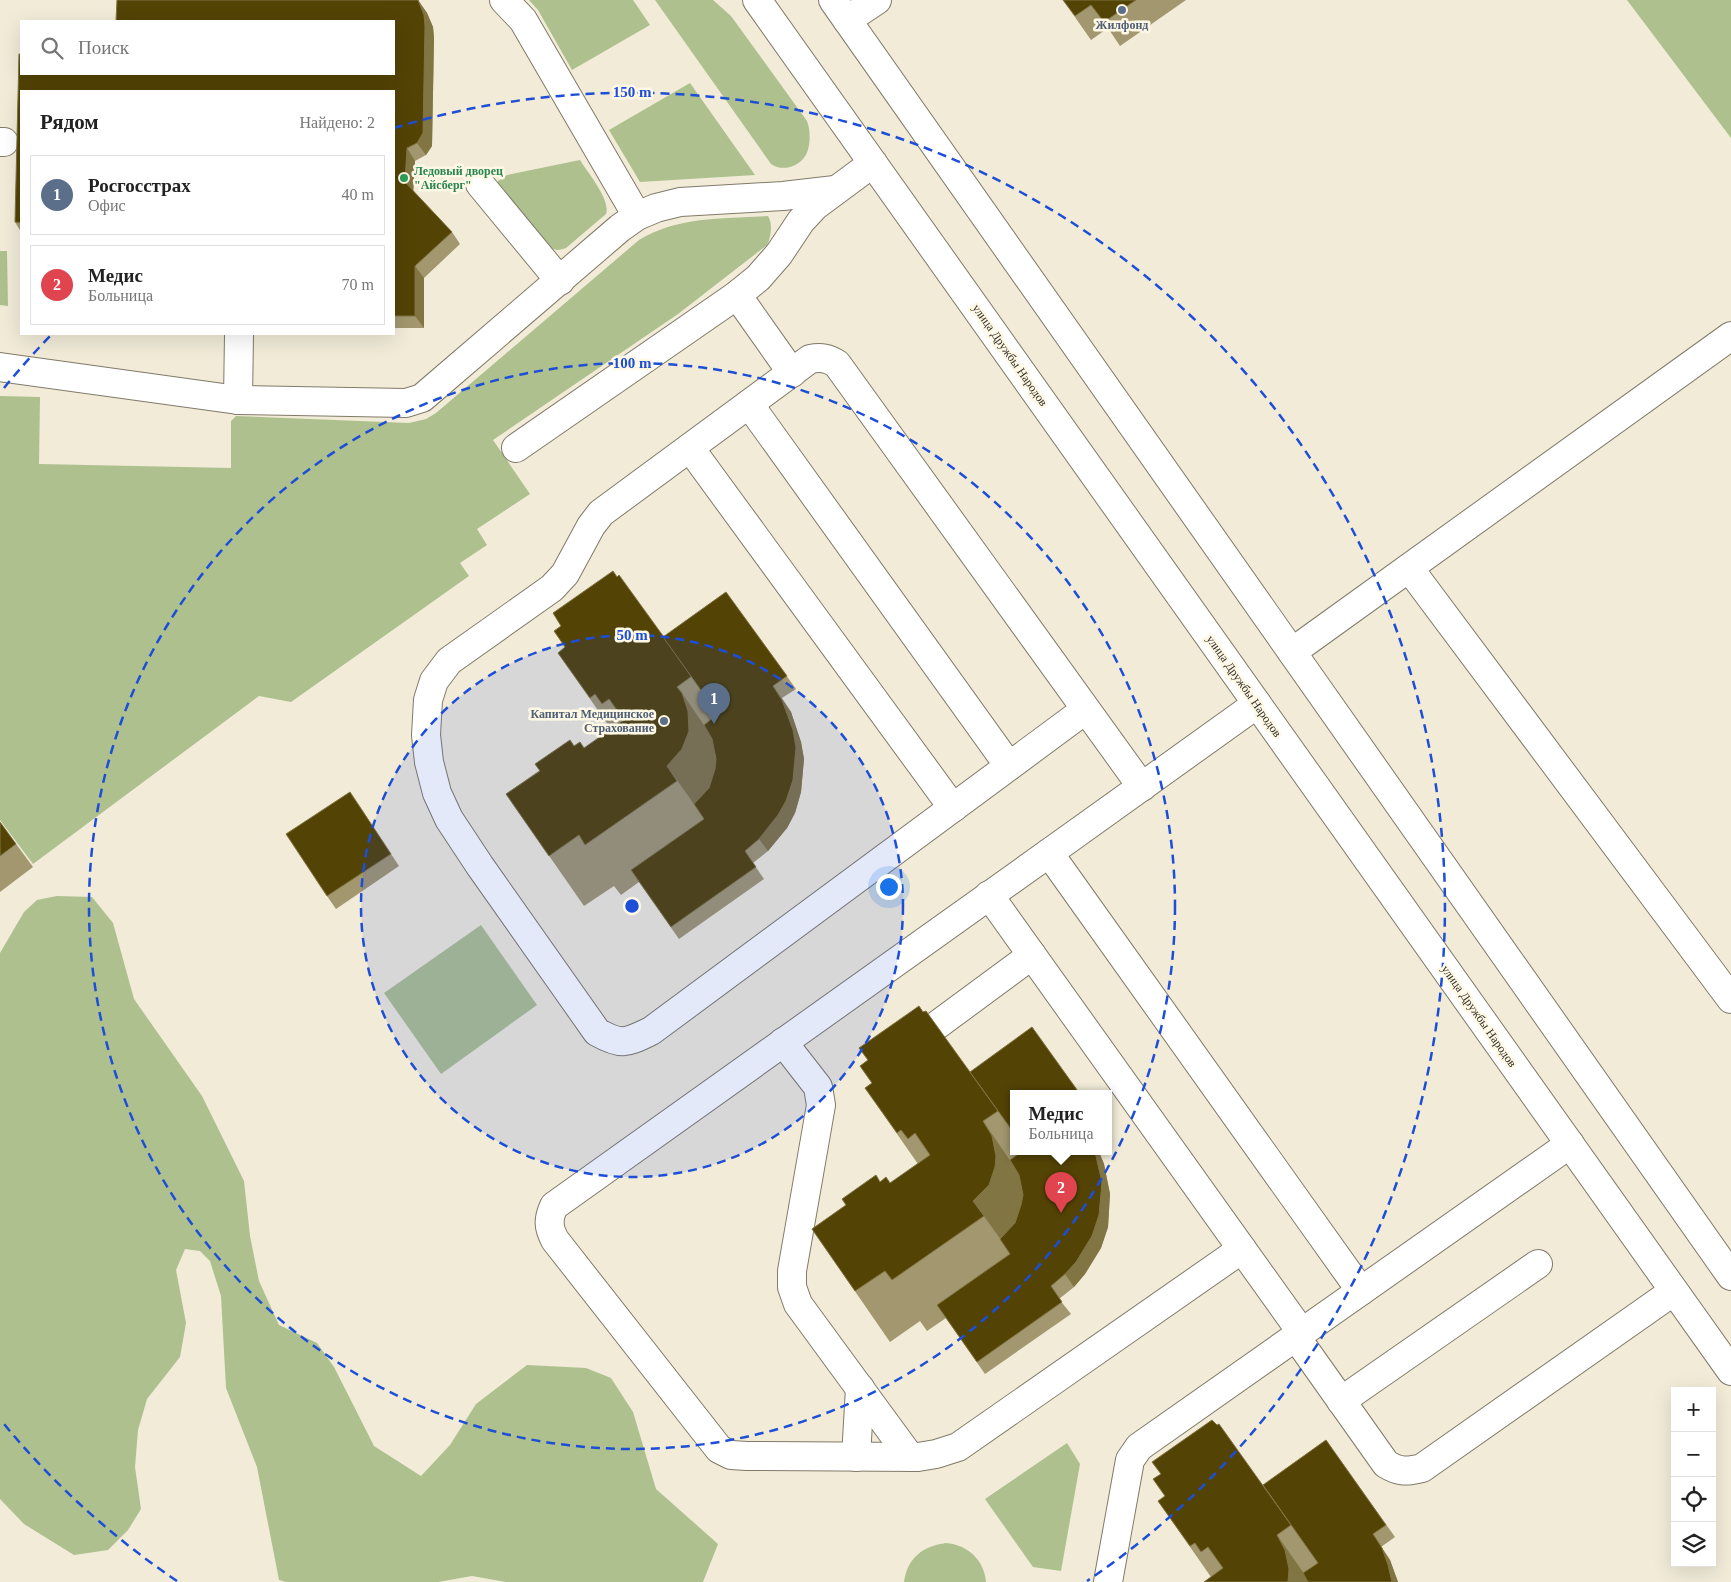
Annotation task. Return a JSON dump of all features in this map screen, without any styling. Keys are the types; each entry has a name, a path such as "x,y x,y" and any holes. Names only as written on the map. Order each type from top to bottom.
{"main road":[{"path":"504,0 523,20 636,216"},
{"name":"улица Дружбы Народов","path":"757,0 1731,1371"},
{"path":"878,0 840,10 1731,1276"},
{"path":"516,448 737,295 758,278 779,254 801,221 815,206 873,162"},
{"path":"480,184 560,281"},
{"path":"0,367 238,400 406,403 422,398 636,216 656,208 680,202 783,196 835,190"},
{"path":"737,295 792,373"},
{"path":"238,400 239,335"},
{"path":"1292,652 1731,336"},
{"path":"1085,710 651,1031 628,1042 613,1041 597,1032 449,819 437,793 429,762 426,735 428,700 434,681 449,661 552,588 565,574 591,526 601,513 810,359 821,357 838,364 1085,710 1142,786"},
{"path":"749,404 1009,766"},
{"path":"690,448 953,808"},
{"path":"1409,568 1731,999"},
{"path":"1242,1249 958,1447 936,1454 910,1456 731,1455 719,1449 561,1248 550,1230 549,1218 554,1206 1258,704"},
{"path":"1049,853 1361,1291"},
{"path":"989,895 1242,1249 1342,1402 1386,1464 1396,1470 1408,1472 1422,1468 1674,1291"},
{"path":"903,1051 1032,955"},
{"path":"783,1042 818,1087 821,1105 792,1272 792,1287 798,1304 910,1456"},
{"path":"1108,1582 1130,1460 1139,1447 1570,1144"},
{"path":"1342,1402 1538,1264"},
{"path":"856,1456 860,1388"}],"green space":[{"path":"529,0 633,0 650,25 572,70 538,10"},
{"path":"655,0 713,0 731,16 807,121 810,135 809,146 806,155 800,162 788,168 771,164"},
{"path":"1627,0 1731,0 1731,138"},
{"path":"690,83 755,175 640,182 609,130"},
{"path":"580,160 602,194 607,208 606,214 566,248 555,250 551,248 498,184 498,181 507,175"},
{"path":"768,216 771,230 767,245 678,314 493,440 530,494 477,529 487,545 460,563 469,576 291,702 259,696 33,864 0,820 0,396 40,397 39,464 231,468 231,421 236,416 409,423 426,419 436,413 639,240 654,232 685,223 702,220"},
{"path":"0,251 7,251 8,306 0,305"},
{"path":"57,896 92,897 113,923 134,999 202,1096 244,1181 250,1236 259,1281 279,1325 317,1343 334,1367 374,1446 421,1476 450,1445 476,1404 527,1365 586,1368 611,1378 633,1412 656,1489 718,1544 703,1582 506,1582 472,1576 438,1582 286,1582 279,1580 257,1467 226,1388 221,1296 210,1261 200,1251 185,1249 176,1270 186,1323 180,1357 147,1399 138,1430 135,1467 141,1509 128,1530 108,1550 74,1555 24,1524 0,1499 0,953 24,912 37,900"},
{"path":"481,925 537,1005 441,1074 384,993"},
{"path":"1067,1443 1080,1464 1061,1571 1033,1567 985,1499"},
{"path":"946,1543 968,1550 974,1555 982,1567 986,1582 904,1582 909,1566 923,1550"}],"building":[{"name":"Ледовый дворец \"Айсберг\"","path":"117,0 418,0 424,15 425,26 423,133 417,143 407,148 405,182 452,232 415,266 415,316 395,316 395,90 20,90 20,223 15,222 19,54 20,75 395,75 395,20 116,20"},
{"path":"1063,0 1136,0 1104,22 1091,5 1075,16"},
{"path":"613,571 617,577 619,575 692,676 677,687 682,693 688,711 689,731 682,749 667,766 677,781 585,845 579,835 549,856 506,794 540,771 535,764 570,740 574,746 580,742 584,748 624,720 609,699 602,704 595,694 590,698 558,653 565,647 554,631 561,626 553,613"},
{"path":"726,592 787,676 773,686 782,700 793,730 796,747 793,780 786,801 778,815 759,839 745,851 756,867 671,927 631,870 704,819 694,804 709,788 716,759 712,739 704,725 718,714 663,637"},
{"path":"350,792 391,854 327,896 286,834"},
{"path":"0,822 16,844 0,856"},
{"path":"919,1006 923,1012 926,1011 998,1111 983,1121 992,1136 996,1156 995,1167 989,1185 973,1201 984,1216 892,1280 885,1271 855,1291 812,1229 846,1205 842,1199 876,1175 880,1182 886,1177 890,1183 930,1155 915,1133 908,1139 901,1130 897,1133 865,1088 872,1083 860,1066 868,1060 859,1048"},
{"path":"1032,1027 1077,1090 1010,1090 1010,1127 970,1072"},
{"path":"1017,1155 1096,1155 1102,1182 1099,1215 1092,1236 1076,1262 1051,1286 1062,1302 977,1362 937,1305 1010,1254 1000,1239 1015,1223 1023,1195 1019,1175 1010,1160"},
{"path":"1212,1420 1217,1425 1219,1424 1291,1525 1277,1535 1285,1550 1289,1569 1288,1582 1204,1582 1223,1568 1208,1547 1201,1552 1195,1543 1190,1546 1158,1501 1165,1496 1153,1479 1161,1474 1152,1462"},
{"path":"1326,1440 1386,1525 1373,1534 1382,1548 1392,1582 1308,1582 1303,1573 1318,1563 1263,1485"}],"place":[{"name":"Жилфонд","path":"1122,10"},
{"name":"Ледовый дворец \"Айсберг\"","path":"404,178"},
{"name":"Капитал Медицинское Страхование","path":"664,721"},
{"name":"Росгосстрах","path":"714,724"},
{"name":"Медис","path":"1061,1213"}]}
